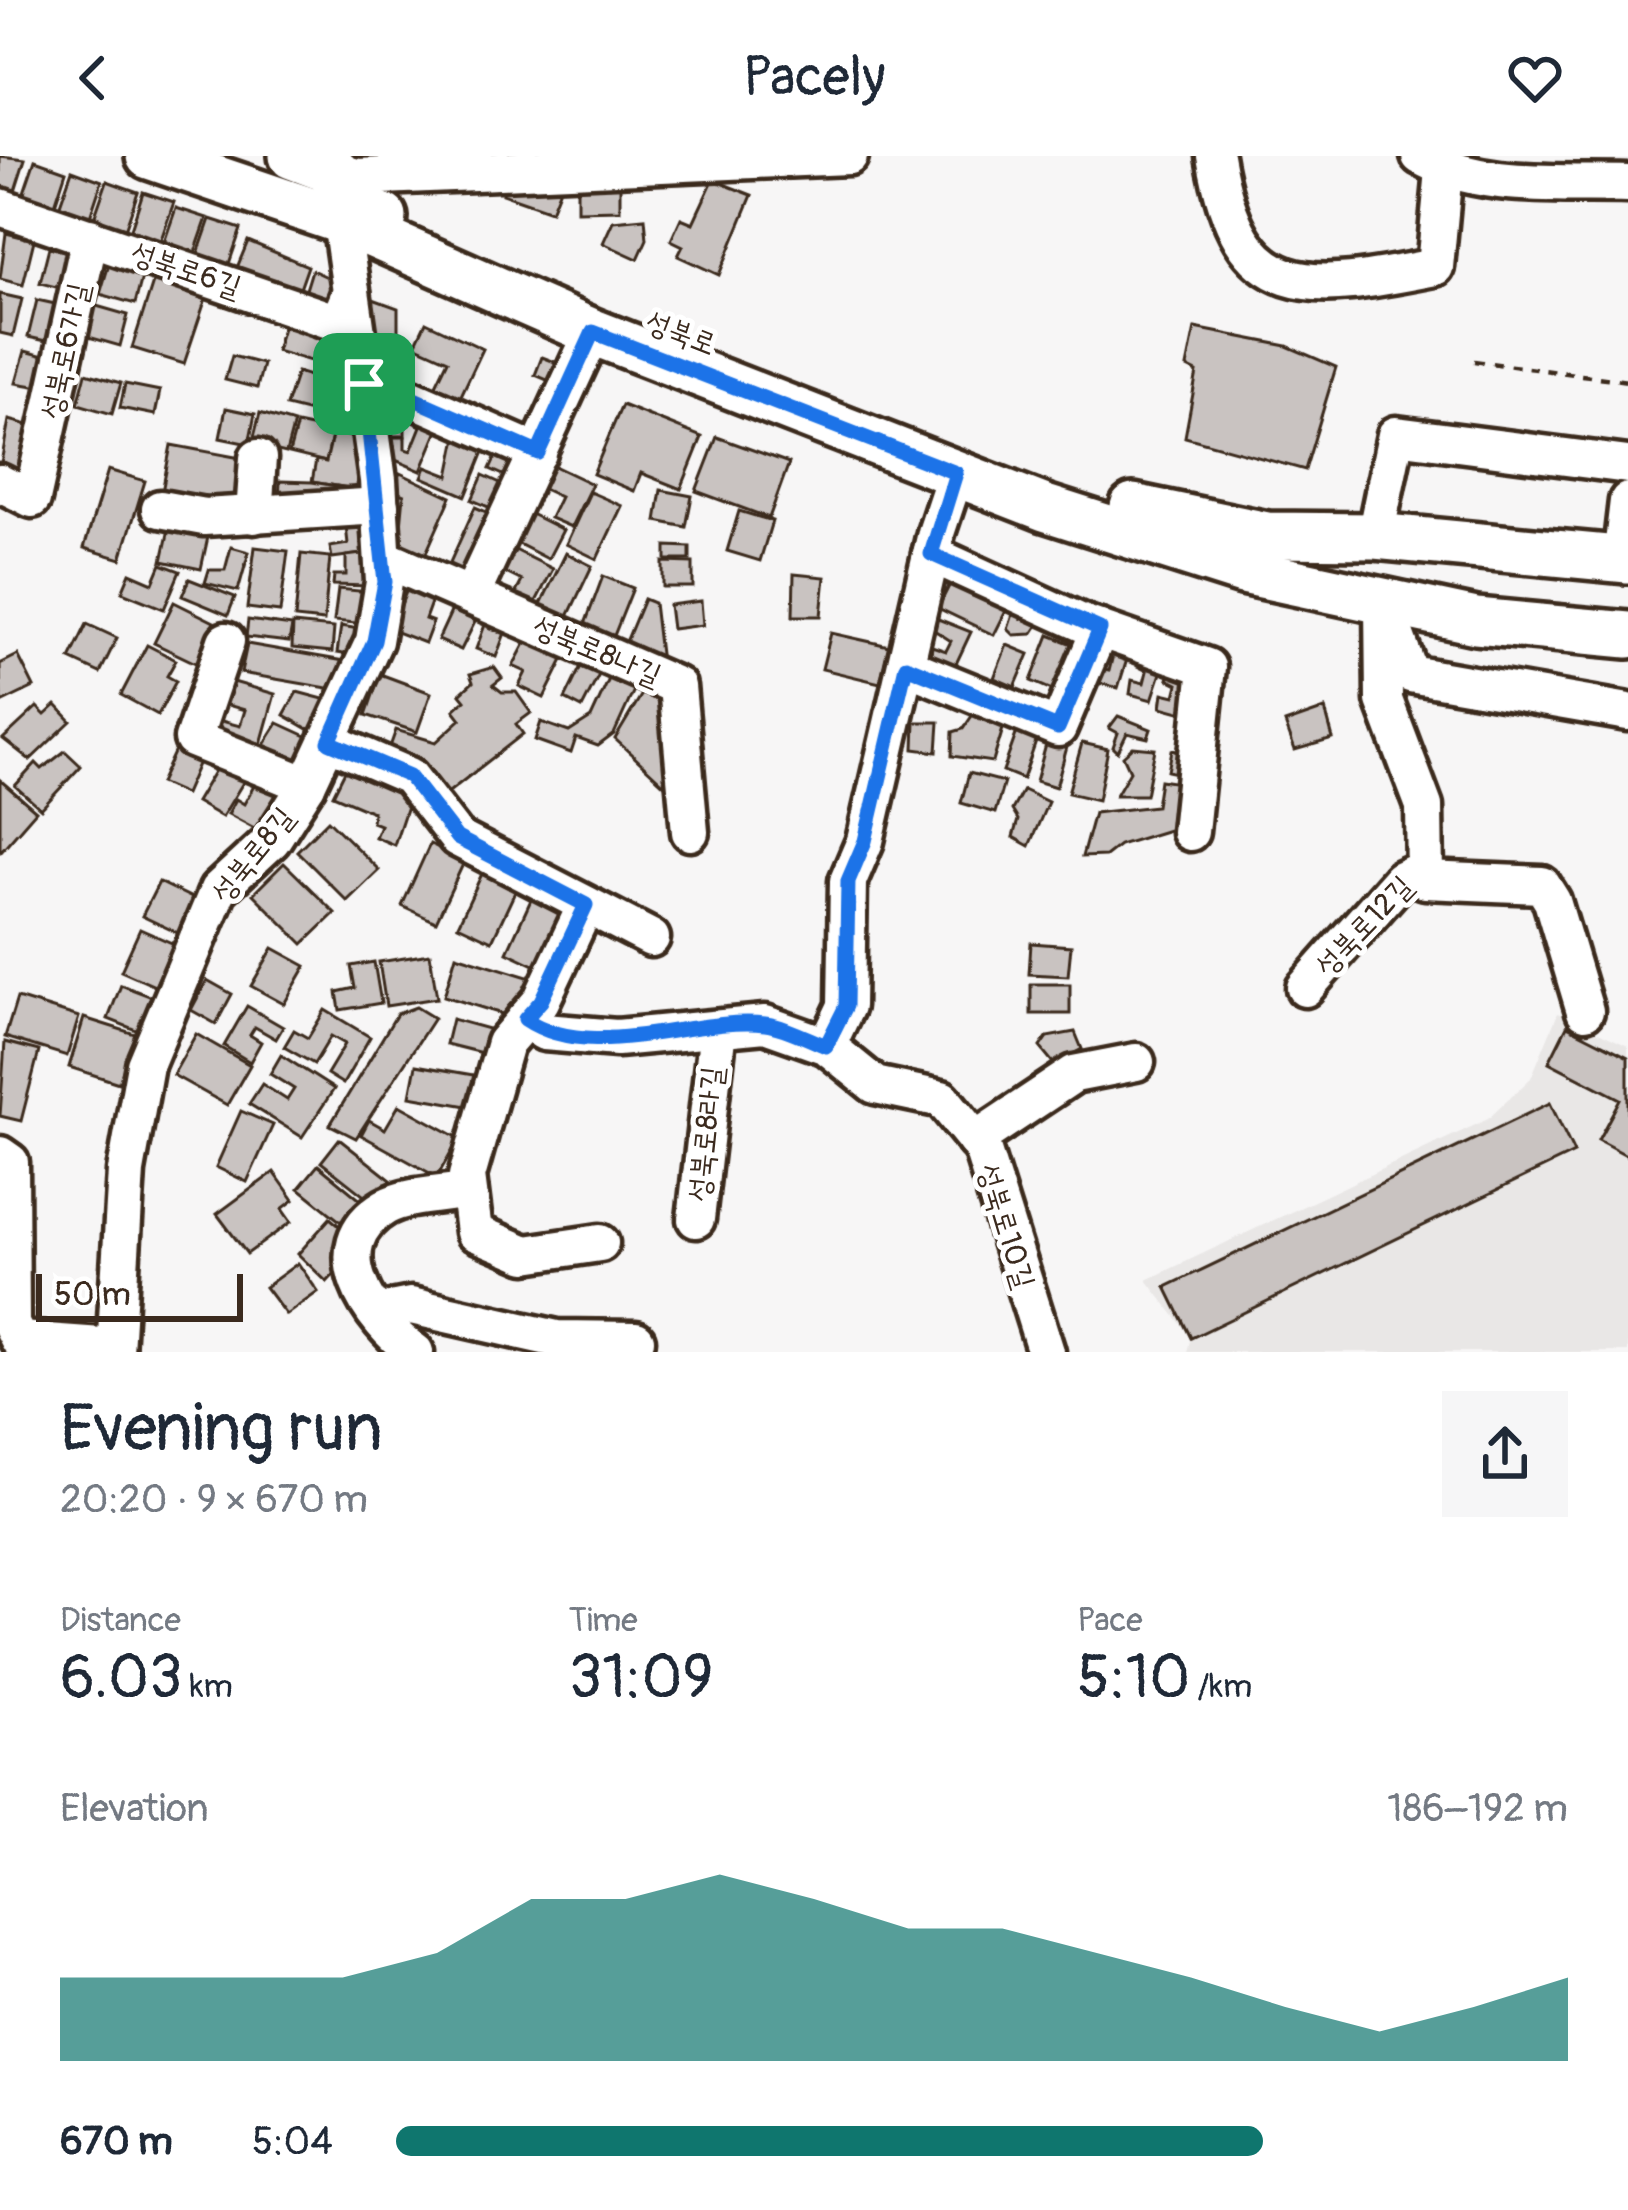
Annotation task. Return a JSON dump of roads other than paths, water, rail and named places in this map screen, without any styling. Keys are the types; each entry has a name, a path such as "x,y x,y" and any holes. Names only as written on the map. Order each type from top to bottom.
{"main road":[{"name":"성북로","path":"149,156 341,221 593,332 956,473 1243,571 1476,621 1628,635"},
{"name":"성북로","path":"292,156 334,165 338,199 970,453 1156,515 1267,535 1375,536 1624,560"},
{"path":"255,190 334,165"}],"street":[{"path":"334,165 358,177 849,156"},
{"path":"1215,156 1225,212 1246,253 1280,276 1351,284 1435,267 1432,163 1523,181 1628,184"},
{"name":"성북로6길","path":"0,207 338,323 351,291"},
{"name":"성북로8길","path":"115,1349 126,1172 145,1065 218,890 272,840 307,785 374,641 385,582 380,506 341,221"},
{"name":"성북로6가길","path":"0,483 32,499 90,237"},
{"path":"471,596 593,332"},
{"path":"364,384 380,384 538,453"},
{"path":"1375,536 1396,435 1628,465"},
{"path":"254,515 257,458"},
{"path":"826,1046 846,1006 848,881 865,841 931,554 956,473"},
{"path":"1624,560 1628,501"},
{"path":"160,509 204,517 380,506"},
{"path":"931,554 1100,629 1207,667 1190,832"},
{"name":"성북로8나길","path":"383,558 677,686 690,832"},
{"path":"1383,601 1410,674 1628,712"},
{"name":"성북로12길","path":"1383,601 1384,700 1424,806 1425,880 1542,885 1552,901 1585,1011"},
{"path":"906,666 1058,728 1100,629"},
{"path":"226,641 194,739 307,785"},
{"path":"329,742 409,776 457,838 651,938"},
{"name":"성북로12길","path":"1306,988 1401,879 1425,868"},
{"path":"586,905 541,1001 505,1043 466,1176 475,1232 526,1254 601,1243"},
{"name":"성북로8라길","path":"525,1019 544,1032 617,1038 718,1029 696,1220"},
{"name":"성북로10길","path":"718,1029 765,1024 826,1046 875,1085 942,1099 975,1140 1046,1352"},
{"path":"975,1140 1074,1074 1136,1062"},
{"path":"0,1155 10,1162 11,1324 19,1340 115,1349"},
{"path":"415,1352 358,1293 353,1252 363,1227 387,1206 469,1190"},
{"path":"376,1313 411,1306 557,1339 636,1340"}]}
